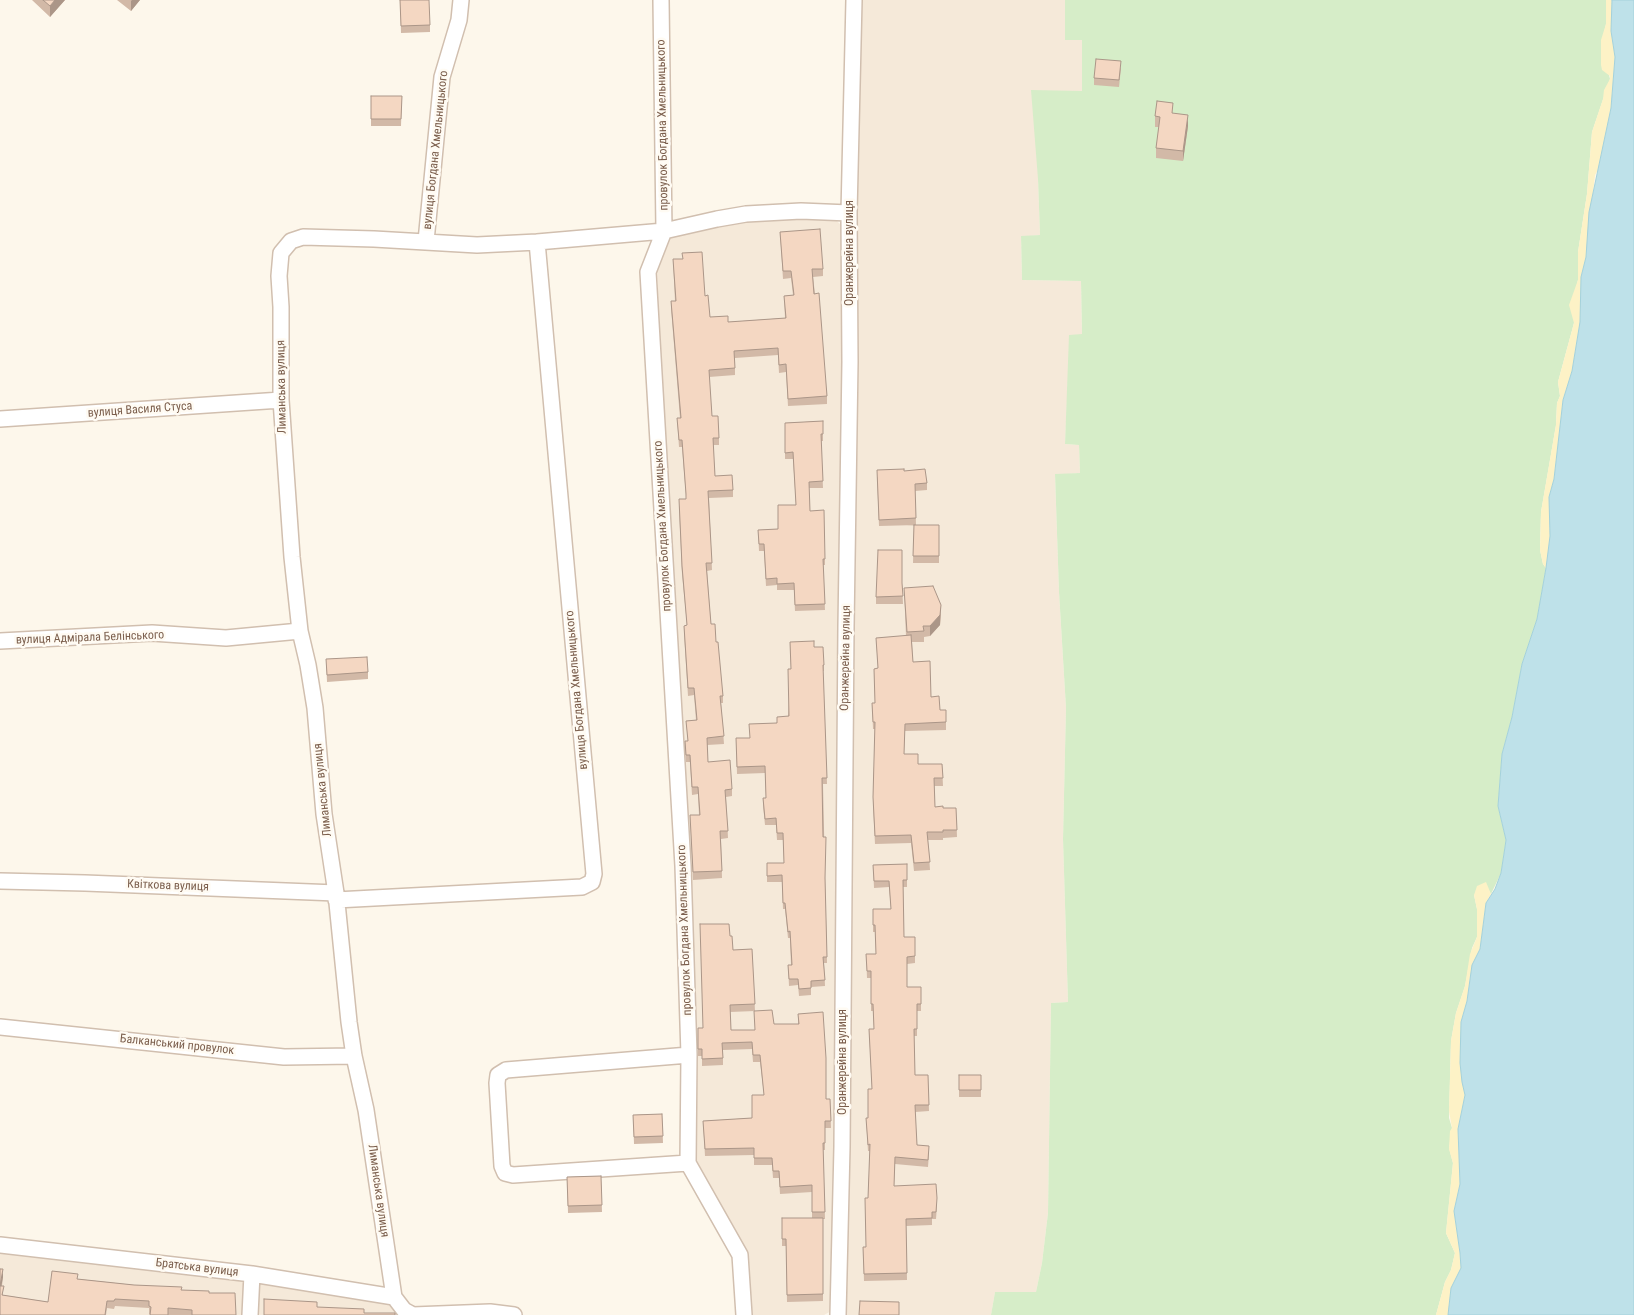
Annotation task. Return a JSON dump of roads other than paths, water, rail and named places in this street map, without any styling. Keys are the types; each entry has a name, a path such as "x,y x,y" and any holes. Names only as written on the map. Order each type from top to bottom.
{"street":[{"name":"вулиця Богдана Хмельницького","path":"426,241 442,77 459,20 461,0"},
{"name":"провулок Богдана Хмельницького","path":"661,0 664,230 648,272 683,866 689,1055 688,1163"},
{"name":"Оранжерейна вулиця","path":"838,1315 842,1147 850,362 849,212 854,0"},
{"path":"426,241 477,245 537,242 664,230 717,218 746,214 801,211 849,212"},
{"name":"Лиманська вулиця","path":"394,1297 366,1110 354,1056 336,896 324,814 315,708 300,631 292,557 281,400 279,276 281,253 291,241 303,237 426,241"},
{"name":"вулиця Богдана Хмельницького","path":"336,896 582,887 592,882 594,874 537,242"},
{"name":"вулиця Василя Стуса","path":"0,419 281,400"},
{"name":"вулиця Адмірала Белінського","path":"0,641 152,633 226,638 300,631"},
{"name":"Квіткова вулиця","path":"0,881 85,883 336,896"},
{"name":"Балканський провулок","path":"0,1027 284,1056 354,1056"},
{"path":"689,1055 506,1070 498,1075 497,1083 502,1166 505,1173 513,1175 688,1163 740,1255 744,1315"},
{"name":"Братська вулиця","path":"0,1245 252,1274 394,1297"},
{"path":"250,1315 252,1274"},
{"path":"394,1297 404,1310 413,1315 490,1312 514,1315"}],"water":[{"path":"1612,0 1634,0 1634,1315 1448,1315 1451,1288 1461,1268 1454,1211 1460,1184 1458,1129 1465,1095 1460,1063 1461,1022 1467,1001 1472,965 1480,949 1486,903 1495,889 1501,873 1505,847 1506,840 1498,806 1502,754 1512,717 1522,664 1537,619 1546,568 1550,536 1549,497 1554,479 1563,400 1572,371 1580,322 1581,277 1586,257 1589,212 1611,108 1615,57 1611,31"}]}
